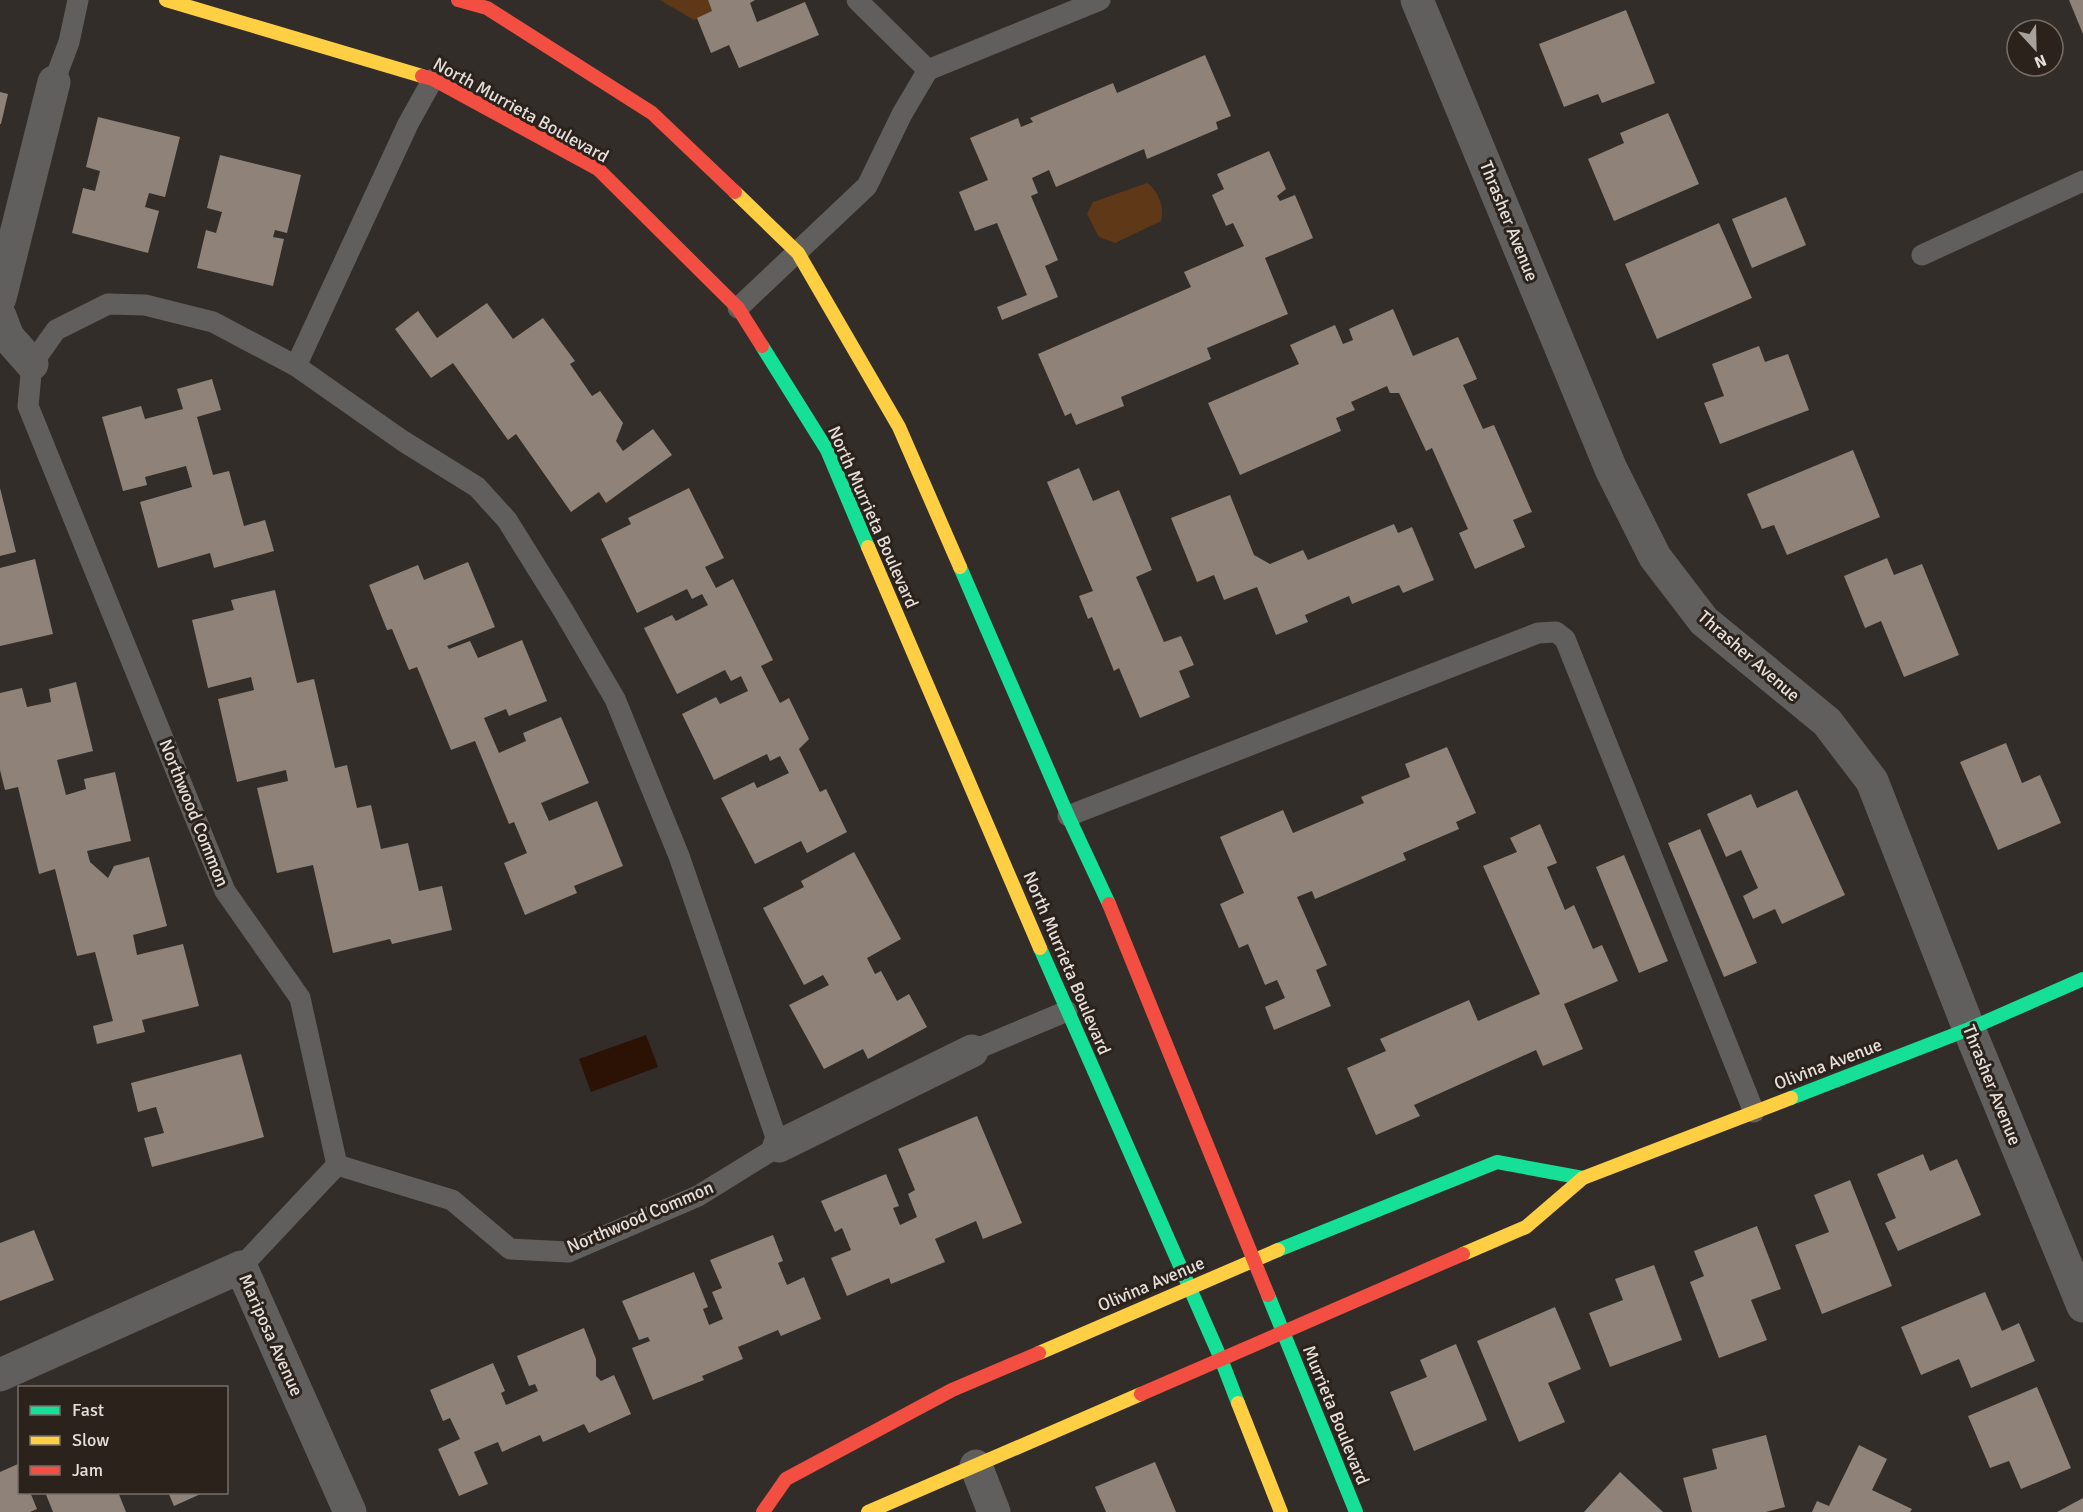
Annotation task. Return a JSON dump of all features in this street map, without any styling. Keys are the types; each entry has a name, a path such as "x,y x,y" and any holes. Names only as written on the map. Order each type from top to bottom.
{"main road":[{"name":"North Murrieta Boulevard","path":"166,0 433,79 598,169 738,308 827,450 1067,1011 1221,1359"},
{"path":"458,0 487,8 652,113 798,253 899,427 1068,816 1116,918 1283,1332"},
{"name":"Olivina Avenue","path":"868,1512 1526,1227 1583,1178 1969,1029 2083,979"},
{"name":"Olivina Avenue","path":"763,1512 786,1479 952,1390 1254,1260 1497,1162 1583,1178"},
{"name":"Murrieta Boulevard","path":"1283,1332 1356,1512"},
{"path":"1221,1359 1281,1512"}],"street":[{"name":"Thrasher Avenue","path":"1417,0 1611,469 1654,557 1704,621 1827,722 1872,781 1969,1029 2083,1306"},
{"path":"0,298 54,82"},
{"path":"0,316 8,337 32,364"},
{"name":"Northwood Common","path":"780,1146 972,1051"},
{"name":"Mariposa Avenue","path":"0,1375 241,1267 350,1512"},
{"path":"976,1466 994,1512"}],"lane":[{"path":"54,82 69,42 78,0"},
{"path":"857,0 928,70"},
{"path":"738,308 867,186 902,114 928,70 1100,0"},
{"path":"296,366 408,124 433,79"},
{"path":"1922,255 2083,181"},
{"name":"Northwood Common","path":"108,304 145,305 213,322 296,366 403,441 477,487 507,520 615,699 679,856 780,1146 698,1196 568,1252 510,1250 452,1200 337,1165 300,998 225,891 28,406 32,364 56,330 108,304"},
{"path":"1068,816 1538,633 1556,632 1565,639 1754,1112"},
{"path":"972,1051 1067,1011"},
{"path":"241,1267 337,1165"}],"shaded area":[{"path":"660,0 708,0 712,11 694,20"},
{"path":"1147,183 1160,200 1161,221 1115,243 1099,237 1087,214 1093,202"},
{"path":"646,1035 658,1067 591,1092 579,1059"}],"building":[{"path":"708,0 755,0 750,3 757,22 805,2 819,35 739,68 729,45 711,53 697,18 712,11"},
{"path":"2069,0 2083,0 2083,34"},
{"path":"1626,10 1655,83 1602,103 1598,94 1564,107 1539,44"},
{"path":"1205,55 1231,116 1216,122 1218,129 1147,159 1144,149 1056,187 1049,170 1032,178 1038,193 1031,196 1058,260 1045,266 1058,297 1002,320 997,307 1027,295 997,223 975,231 959,192 988,180 970,138 1018,118 1021,127 1033,122 1030,118 1113,83 1117,93"},
{"path":"0,92 8,94 1,124 0,124"},
{"path":"1668,113 1699,184 1614,221 1588,159 1624,143 1620,133"},
{"path":"98,117 180,137 165,197 149,193 145,207 159,211 148,253 72,233 83,188 95,191 100,171 86,167"},
{"path":"1269,151 1286,189 1277,196 1280,201 1295,195 1313,238 1265,258 1288,314 1207,348 1211,359 1121,397 1124,406 1076,425 1071,413 1065,416 1038,354 1191,287 1184,272 1244,246 1233,223 1226,226 1212,195 1224,189 1217,174"},
{"path":"220,155 301,175 287,233 275,230 273,237 284,239 273,286 197,268 206,230 216,233 222,212 207,208"},
{"path":"1786,197 1806,245 1752,268 1732,219"},
{"path":"1719,223 1752,298 1657,339 1625,264"},
{"path":"487,303 513,339 543,318 575,361 570,364 592,396 600,391 623,423 616,441 623,451 653,429 672,455 606,503 599,492 571,512 516,434 508,440 453,363 431,378 395,329 418,311 437,338"},
{"path":"1393,309 1413,356 1458,337 1477,379 1463,385 1483,429 1494,425 1532,512 1513,520 1525,547 1475,569 1459,533 1468,529 1432,448 1426,451 1399,393 1390,393 1387,386 1351,402 1355,410 1336,418 1341,431 1240,475 1208,403 1299,364 1290,345 1335,325 1343,344 1353,340 1349,329"},
{"path":"1759,346 1765,362 1788,354 1809,410 1720,444 1704,403 1724,396 1712,364"},
{"path":"212,379 221,410 197,417 213,475 229,471 244,526 265,520 274,551 214,568 210,553 158,568 140,502 192,487 186,466 145,477 147,485 123,491 102,417 141,406 145,419 183,409 177,389"},
{"path":"1853,450 1880,517 1787,555 1774,525 1762,529 1747,494"},
{"path":"1079,468 1093,501 1119,490 1152,570 1136,577 1164,642 1181,636 1194,665 1179,671 1190,697 1140,718 1119,668 1114,671 1092,617 1088,619 1079,596 1093,591 1047,482"},
{"path":"0,488 16,552 0,556"},
{"path":"689,488 724,558 705,567 716,588 733,579 773,660 761,666 780,703 789,698 809,739 799,749 820,792 826,789 847,832 807,853 801,841 755,864 721,798 754,782 757,788 789,773 780,756 770,761 767,754 714,780 682,714 716,697 720,704 748,691 741,676 731,681 725,670 677,694 644,628 672,615 676,621 708,605 702,594 692,599 687,589 637,613 601,539 631,524 628,518"},
{"path":"1230,495 1254,555 1270,564 1303,550 1308,560 1394,524 1398,533 1412,527 1434,580 1403,593 1399,585 1352,604 1349,596 1305,615 1308,622 1276,635 1257,587 1224,600 1214,575 1197,582 1171,518"},
{"path":"1887,558 1894,575 1922,564 1959,655 1904,677 1881,621 1865,628 1844,576"},
{"path":"35,559 53,634 0,646 0,568"},
{"path":"468,562 495,627 447,646 449,649 470,641 478,658 522,640 547,701 509,716 506,709 484,718 499,753 526,741 523,733 561,717 589,783 541,803 549,821 597,801 623,866 574,886 577,893 525,915 504,863 527,853 514,822 509,824 475,741 451,750 417,667 409,670 392,629 387,630 369,585 418,565 424,580"},
{"path":"275,590 297,683 314,679 335,768 347,765 357,808 371,805 381,849 408,843 419,891 442,886 452,930 392,944 390,939 333,953 313,865 277,873 257,788 288,781 286,770 237,782 218,699 254,690 251,677 208,688 192,620 234,610 231,600"},
{"path":"76,682 93,751 57,760 66,795 86,789 84,779 115,772 131,841 87,851 90,862 108,878 114,866 149,857 167,926 133,935 137,955 183,944 199,1006 142,1020 145,1032 97,1044 93,1026 113,1021 95,952 77,956 55,869 39,874 18,787 5,790 0,770 0,693 22,688 27,707 51,702 49,689"},
{"path":"2006,743 2022,783 2040,775 2061,823 1998,850 1960,762"},
{"path":"1447,747 1476,813 1456,822 1459,829 1403,853 1406,860 1315,899 1312,891 1297,897 1327,965 1316,970 1331,1006 1274,1030 1265,1007 1285,998 1277,980 1265,985 1248,944 1239,948 1220,904 1244,893 1220,837 1283,810 1293,833 1364,803 1361,797 1410,777 1405,764"},
{"path":"1797,790 1845,895 1782,924 1775,909 1753,919 1743,896 1758,888 1741,850 1726,857 1707,814 1751,794 1757,808"},
{"path":"1540,824 1557,863 1547,867 1565,910 1574,905 1593,949 1602,945 1618,981 1564,1004 1583,1049 1543,1066 1536,1050 1414,1105 1420,1116 1376,1135 1347,1068 1386,1051 1380,1039 1469,1000 1478,1021 1540,994 1483,866 1517,852 1510,838"},
{"path":"1700,829 1757,963 1724,977 1668,843"},
{"path":"854,852 901,939 867,958 875,974 881,971 897,1001 909,994 927,1027 868,1059 863,1049 824,1069 789,1005 829,985 823,975 804,985 763,908 804,887 801,881"},
{"path":"1624,855 1668,961 1639,973 1596,867"},
{"path":"241,1054 264,1137 152,1167 144,1138 164,1133 156,1107 138,1112 131,1083"},
{"path":"977,1116 1022,1223 983,1239 976,1221 935,1239 945,1262 891,1284 889,1278 847,1296 831,1258 851,1250 842,1228 835,1232 821,1201 886,1174 899,1206 893,1208 900,1225 917,1217 908,1194 915,1190 898,1149"},
{"path":"1923,1154 1930,1171 1957,1159 1981,1215 1898,1251 1885,1223 1896,1218 1877,1174"},
{"path":"1850,1180 1892,1286 1822,1314 1795,1245 1829,1232 1814,1195"},
{"path":"1757,1226 1781,1289 1751,1300 1767,1340 1719,1358 1690,1282 1704,1276 1694,1251"},
{"path":"34,1230 54,1280 0,1301 0,1243"},
{"path":"773,1235 783,1261 778,1263 787,1285 804,1277 821,1319 781,1336 778,1330 738,1347 743,1359 702,1376 704,1380 653,1400 632,1348 650,1341 648,1337 639,1340 622,1301 694,1272 708,1307 703,1309 709,1325 723,1319 712,1292 722,1288 710,1260"},
{"path":"1654,1265 1682,1340 1610,1367 1589,1313 1623,1300 1615,1279"},
{"path":"1985,1292 2002,1331 2019,1323 2035,1361 1971,1388 1959,1359 1921,1375 1901,1327"},
{"path":"1555,1307 1581,1369 1548,1383 1565,1422 1519,1442 1477,1341"},
{"path":"584,1328 596,1359 596,1376 601,1381 614,1375 631,1414 589,1433 584,1424 543,1442 540,1435 502,1452 498,1442 474,1452 488,1484 459,1496 438,1449 460,1439 450,1418 443,1421 430,1390 493,1363 505,1391 501,1393 506,1405 538,1391 535,1384 529,1386 517,1356"},
{"path":"1456,1344 1487,1420 1414,1451 1390,1392 1427,1377 1420,1360"},
{"path":"2037,1387 2071,1468 2021,1489 2009,1461 1990,1468 1968,1416"},
{"path":"1766,1435 1785,1507 1766,1512 1692,1512 1683,1478 1717,1469 1712,1449"},
{"path":"1859,1445 1887,1459 1872,1490 1912,1509 1910,1512 1812,1512 1817,1501 1829,1506"},
{"path":"1155,1462 1176,1512 1106,1512 1095,1487"},
{"path":"18,1464 18,1494 31,1494 37,1509 30,1512 0,1512 0,1472"},
{"path":"1620,1472 1663,1512 1584,1512"},
{"path":"46,1494 119,1494 126,1512 53,1512"},
{"path":"169,1494 201,1494 174,1506"},
{"path":"2083,1498 2083,1512 2057,1512"}],"traffic: fast":[{"path":"762,346 827,450 868,547"},
{"path":"960,567 1068,816 1109,904"},
{"path":"1040,948 1221,1359 1238,1403"},
{"path":"1791,1098 1969,1029 2083,979"},
{"path":"1278,1250 1497,1162 1583,1178"},
{"path":"1268,1295 1356,1512"}],"traffic: slow":[{"path":"166,0 422,76"},
{"path":"735,192 798,253 899,427 960,567"},
{"path":"868,547 1040,948"},
{"path":"1463,1254 1526,1227 1583,1178 1791,1098"},
{"path":"1039,1353 1278,1250"},
{"path":"868,1512 1141,1394"},
{"path":"1238,1403 1281,1512"}],"traffic: jam":[{"path":"458,0 487,8 652,113 735,192"},
{"path":"422,76 433,79 598,169 738,308 762,346"},
{"path":"1109,904 1268,1295"},
{"path":"1141,1394 1463,1254"},
{"path":"763,1512 786,1479 952,1390 1039,1353"}]}
